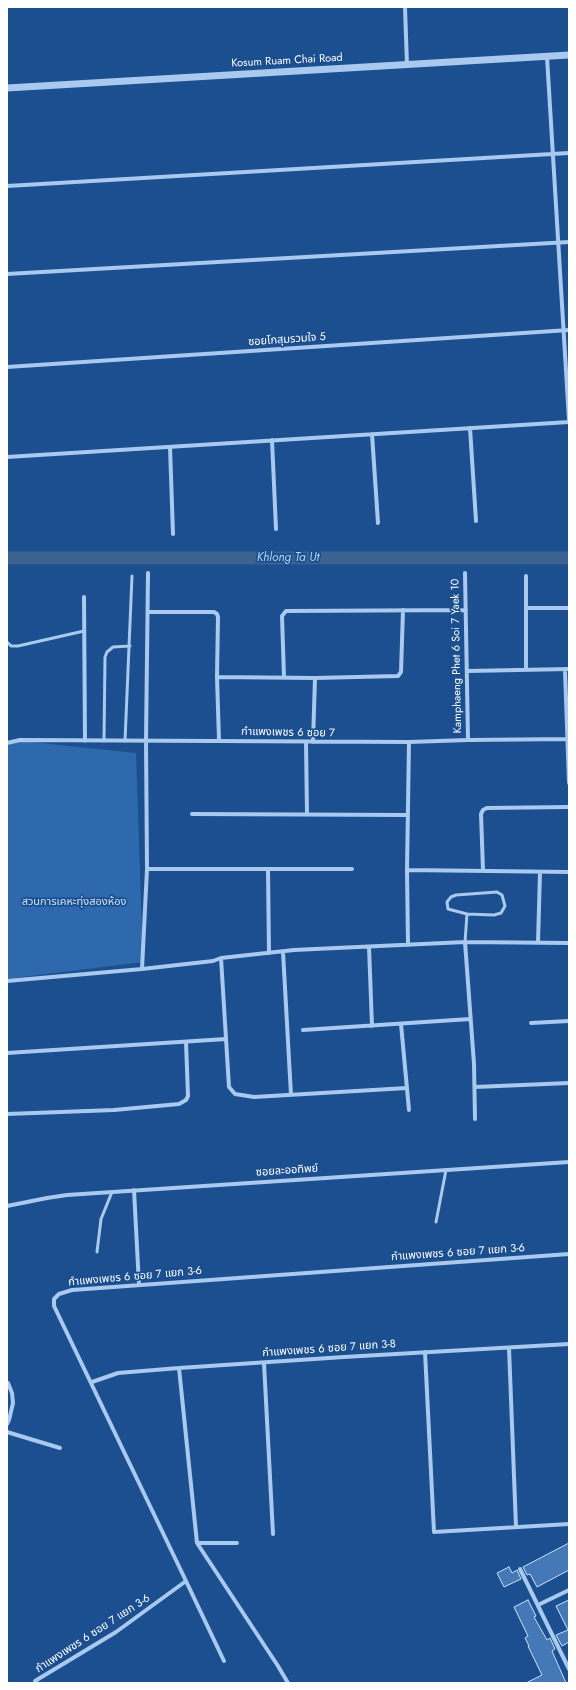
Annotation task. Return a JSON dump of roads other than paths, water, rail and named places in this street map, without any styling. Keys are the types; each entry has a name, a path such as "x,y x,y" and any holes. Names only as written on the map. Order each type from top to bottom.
{"street":[{"path":"406,7 406,65"},
{"name":"Kosum Ruam Chai Road","path":"7,88 569,56"},
{"path":"7,457 569,421 547,57"},
{"path":"7,186 569,154"},
{"path":"7,274 569,242"},
{"name":"ซอยโกสุมรวมใจ 5","path":"7,367 569,330"},
{"path":"470,428 476,521"},
{"path":"372,434 378,523"},
{"path":"272,440 276,529"},
{"path":"170,447 173,534"},
{"path":"142,969 148,869 146,741 148,573"},
{"name":"Kamphaeng Phet 6 Soi 7 Yaek 10","path":"465,573 468,740"},
{"path":"526,576 526,670"},
{"path":"84,597 86,740"},
{"path":"526,608 569,608"},
{"path":"284,677 283,613 328,610 466,610"},
{"path":"218,677 315,678 398,676 401,672 403,610"},
{"path":"148,612 214,612 217,614 219,740"},
{"path":"467,671 567,669 569,783"},
{"path":"313,742 315,678"},
{"name":"กำแพงเพชร 6 ซอย 7","path":"7,743 20,740 409,742 568,739"},
{"path":"306,742 307,814"},
{"path":"408,945 407,870 409,742"},
{"path":"483,870 481,814 483,810 487,808 569,807"},
{"path":"192,814 408,815"},
{"path":"148,869 352,869"},
{"path":"268,869 269,953"},
{"path":"407,870 569,872"},
{"path":"538,944 540,872"},
{"path":"7,981 142,969 213,961 221,958 283,952 465,942 538,944 569,943"},
{"path":"465,942 475,1087 475,1119"},
{"path":"369,947 372,1026"},
{"path":"283,952 291,1094"},
{"path":"221,958 229,1087 231,1092 242,1096 254,1097 407,1088"},
{"path":"303,1030 470,1019"},
{"path":"531,1022 569,1021"},
{"path":"401,1024 409,1110"},
{"path":"7,1053 226,1039"},
{"path":"7,1114 114,1110 179,1104 186,1100 188,1096 186,1042"},
{"path":"475,1087 569,1083"},
{"name":"ซอยละออทิพย์","path":"7,1206 47,1198 134,1190 569,1162"},
{"path":"134,1190 139,1285"},
{"name":"กำแพงเพชร 6 ซอย 7 แยก 3-6","path":"35,1682 116,1632 186,1582 92,1382 54,1306 54,1299 59,1294 65,1291 139,1285 569,1254"},
{"name":"กำแพงเพชร 6 ซอย 7 แยก 3-8","path":"92,1382 118,1373 179,1368 569,1344"},
{"path":"509,1348 516,1527"},
{"path":"424,1352 434,1532 569,1524"},
{"path":"264,1363 273,1534"},
{"path":"179,1368 197,1543 288,1683"},
{"path":"7,1424 13,1403 12,1393 8,1383"},
{"path":"7,1432 60,1448"},
{"path":"197,1543 237,1544"},
{"path":"520,1568 569,1669"},
{"path":"186,1582 224,1661"},
{"path":"538,1605 569,1590"}],"lane":[{"path":"125,741 132,576"},
{"path":"7,642 11,646 18,646 84,631"},
{"path":"104,741 105,657 113,647 130,646"},
{"path":"497,892 502,895 505,906 501,913 494,915 467,914 448,909 447,902 451,897 456,895 497,892"},
{"path":"465,942 467,914"},
{"path":"436,1222 446,1170"},
{"path":"97,1252 101,1219 112,1192"}],"waterway":[{"name":"Khlong Ta Ut","path":"7,558 569,558"}],"park label":[{"name":"สวนการเคหะทุ่งสองห้อง","path":"74,902"}]}
